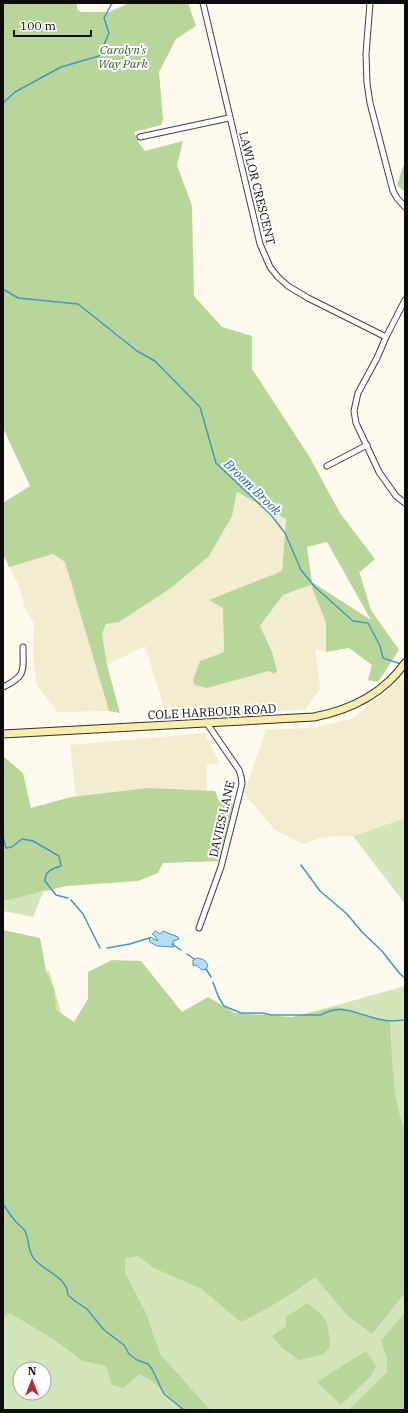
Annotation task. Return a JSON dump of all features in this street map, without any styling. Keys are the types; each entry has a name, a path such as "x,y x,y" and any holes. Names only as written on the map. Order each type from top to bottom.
{"main road":[{"name":"COLE HARBOUR ROAD","path":"3,734 300,718 338,711 356,704 373,694 405,663"}],"street":[{"name":"LAWLOR CRESCENT","path":"203,3 229,118 260,244 266,260 285,283 295,291 386,337"},
{"path":"370,3 366,64 369,93 393,191 396,198 405,207"},
{"path":"140,137 229,118"},
{"path":"405,300 386,337 378,358 358,393 354,411 356,423 383,479 396,496 405,504"},
{"path":"327,466 366,445"},
{"path":"3,687 16,681 21,675 23,670 23,646"},
{"name":"DAVIES LANE","path":"200,928 221,867 242,784 242,776 239,770 206,722"}],"shaded area":[{"path":"236,492 286,519 282,571 210,600 223,608 224,652 200,661 195,685 207,687 269,671 260,627 283,595 311,585 326,623 326,652 315,648 320,689 305,710 166,714 145,646 107,665 102,634 106,624"},
{"path":"53,554 65,562 109,711 58,712 36,684 33,649 34,624 25,608 18,584 9,567"},
{"path":"405,677 405,818 353,836 324,837 303,844 275,830 244,793 266,730 311,728 351,719"},
{"path":"204,733 220,763 207,765 207,791 148,788 76,797 70,745"}],"green space":[{"name":"Carolyn's Way Park","path":"3,3 77,3 77,9 81,12 109,12 129,3 188,3 196,26 176,39 159,72 163,120 161,125 134,132 138,142 145,151 183,141 177,165 192,206 194,296 222,327 252,336 252,369 309,456 340,513 375,559 360,572 359,571 371,610 399,650 378,682 368,680 372,665 349,648 326,652 326,623 311,585 283,595 260,626 272,652 277,671 274,674 269,671 207,688 195,685 193,680 200,661 224,652 223,608 209,600 282,571 286,519 237,492 232,516 209,556 171,588 119,622 106,624 102,634 107,665 120,713 109,711 65,562 53,554 9,567 3,554 3,503 30,486 3,428","holes":["327,542 371,620 312,582 307,547"]},
{"path":"405,161 405,192 397,185"},
{"path":"3,756 23,773 31,808 71,797 148,788 215,791 219,802 233,804 220,861 163,863 158,873 138,881 66,886 3,901"},
{"path":"405,818 405,904 353,836"},
{"path":"43,892 33,917 3,911 3,901 25,894"},
{"path":"3,930 40,938 46,971 54,989 56,1010 74,1022 88,999 88,972 112,960 141,961 182,1012 208,997 235,1013 292,1017 337,1007 390,1022 395,1092 397,1106 405,1128 405,1293 372,1334 348,1316 315,1277 280,1301 241,1322 202,1289 154,1268 138,1256 125,1258 125,1273 147,1315 161,1355 210,1410 183,1410 152,1381 140,1374 123,1388 112,1385 106,1366 83,1361 53,1339 10,1313 3,1318"},
{"path":"49,970 79,1077 405,986 405,1410 3,1410 3,997"},
{"path":"307,1303 320,1313 326,1321 329,1332 330,1348 322,1355 299,1360 281,1347 272,1336 286,1326 286,1317"},
{"path":"405,1312 405,1410 349,1410 387,1372 387,1358 381,1341"},
{"path":"366,1351 376,1366 371,1376 341,1405 317,1382"}],"water":[{"path":"155,931 160,934 163,931 178,937 179,939 173,941 174,947 157,946 150,942 149,938 150,937 158,941 152,934"},
{"path":"197,958 203,959 206,962 208,966 206,969 202,970 196,965 193,966 193,960"}],"waterway":[{"name":"Broom Brook","path":"3,103 15,92 61,67 99,56 109,33 104,18 112,3"},
{"name":"Broom Brook","path":"3,289 18,298 78,304 137,351 155,361 200,407 216,463 271,515 285,533 301,570 315,587 353,621 368,623 380,646 383,658 401,664"},
{"path":"3,837 6,848 12,847 22,839 33,841 59,856 61,866 52,869 46,875 45,881 56,895 68,898"},
{"path":"301,865 320,891 347,914 405,978"},
{"path":"71,900 83,914 100,948"},
{"path":"107,948 130,944 149,938"},
{"path":"172,944 181,950"},
{"path":"187,954 194,959"},
{"path":"206,969 211,977"},
{"path":"213,982 218,996 224,1006 241,1013 262,1013 271,1015 321,1015 330,1011 345,1010 386,1021 405,1020"},
{"path":"3,1204 16,1222 25,1231 32,1257 60,1279 67,1289 68,1295 87,1309 104,1330 124,1345 129,1354 137,1360 148,1364 164,1394 184,1410"}]}
